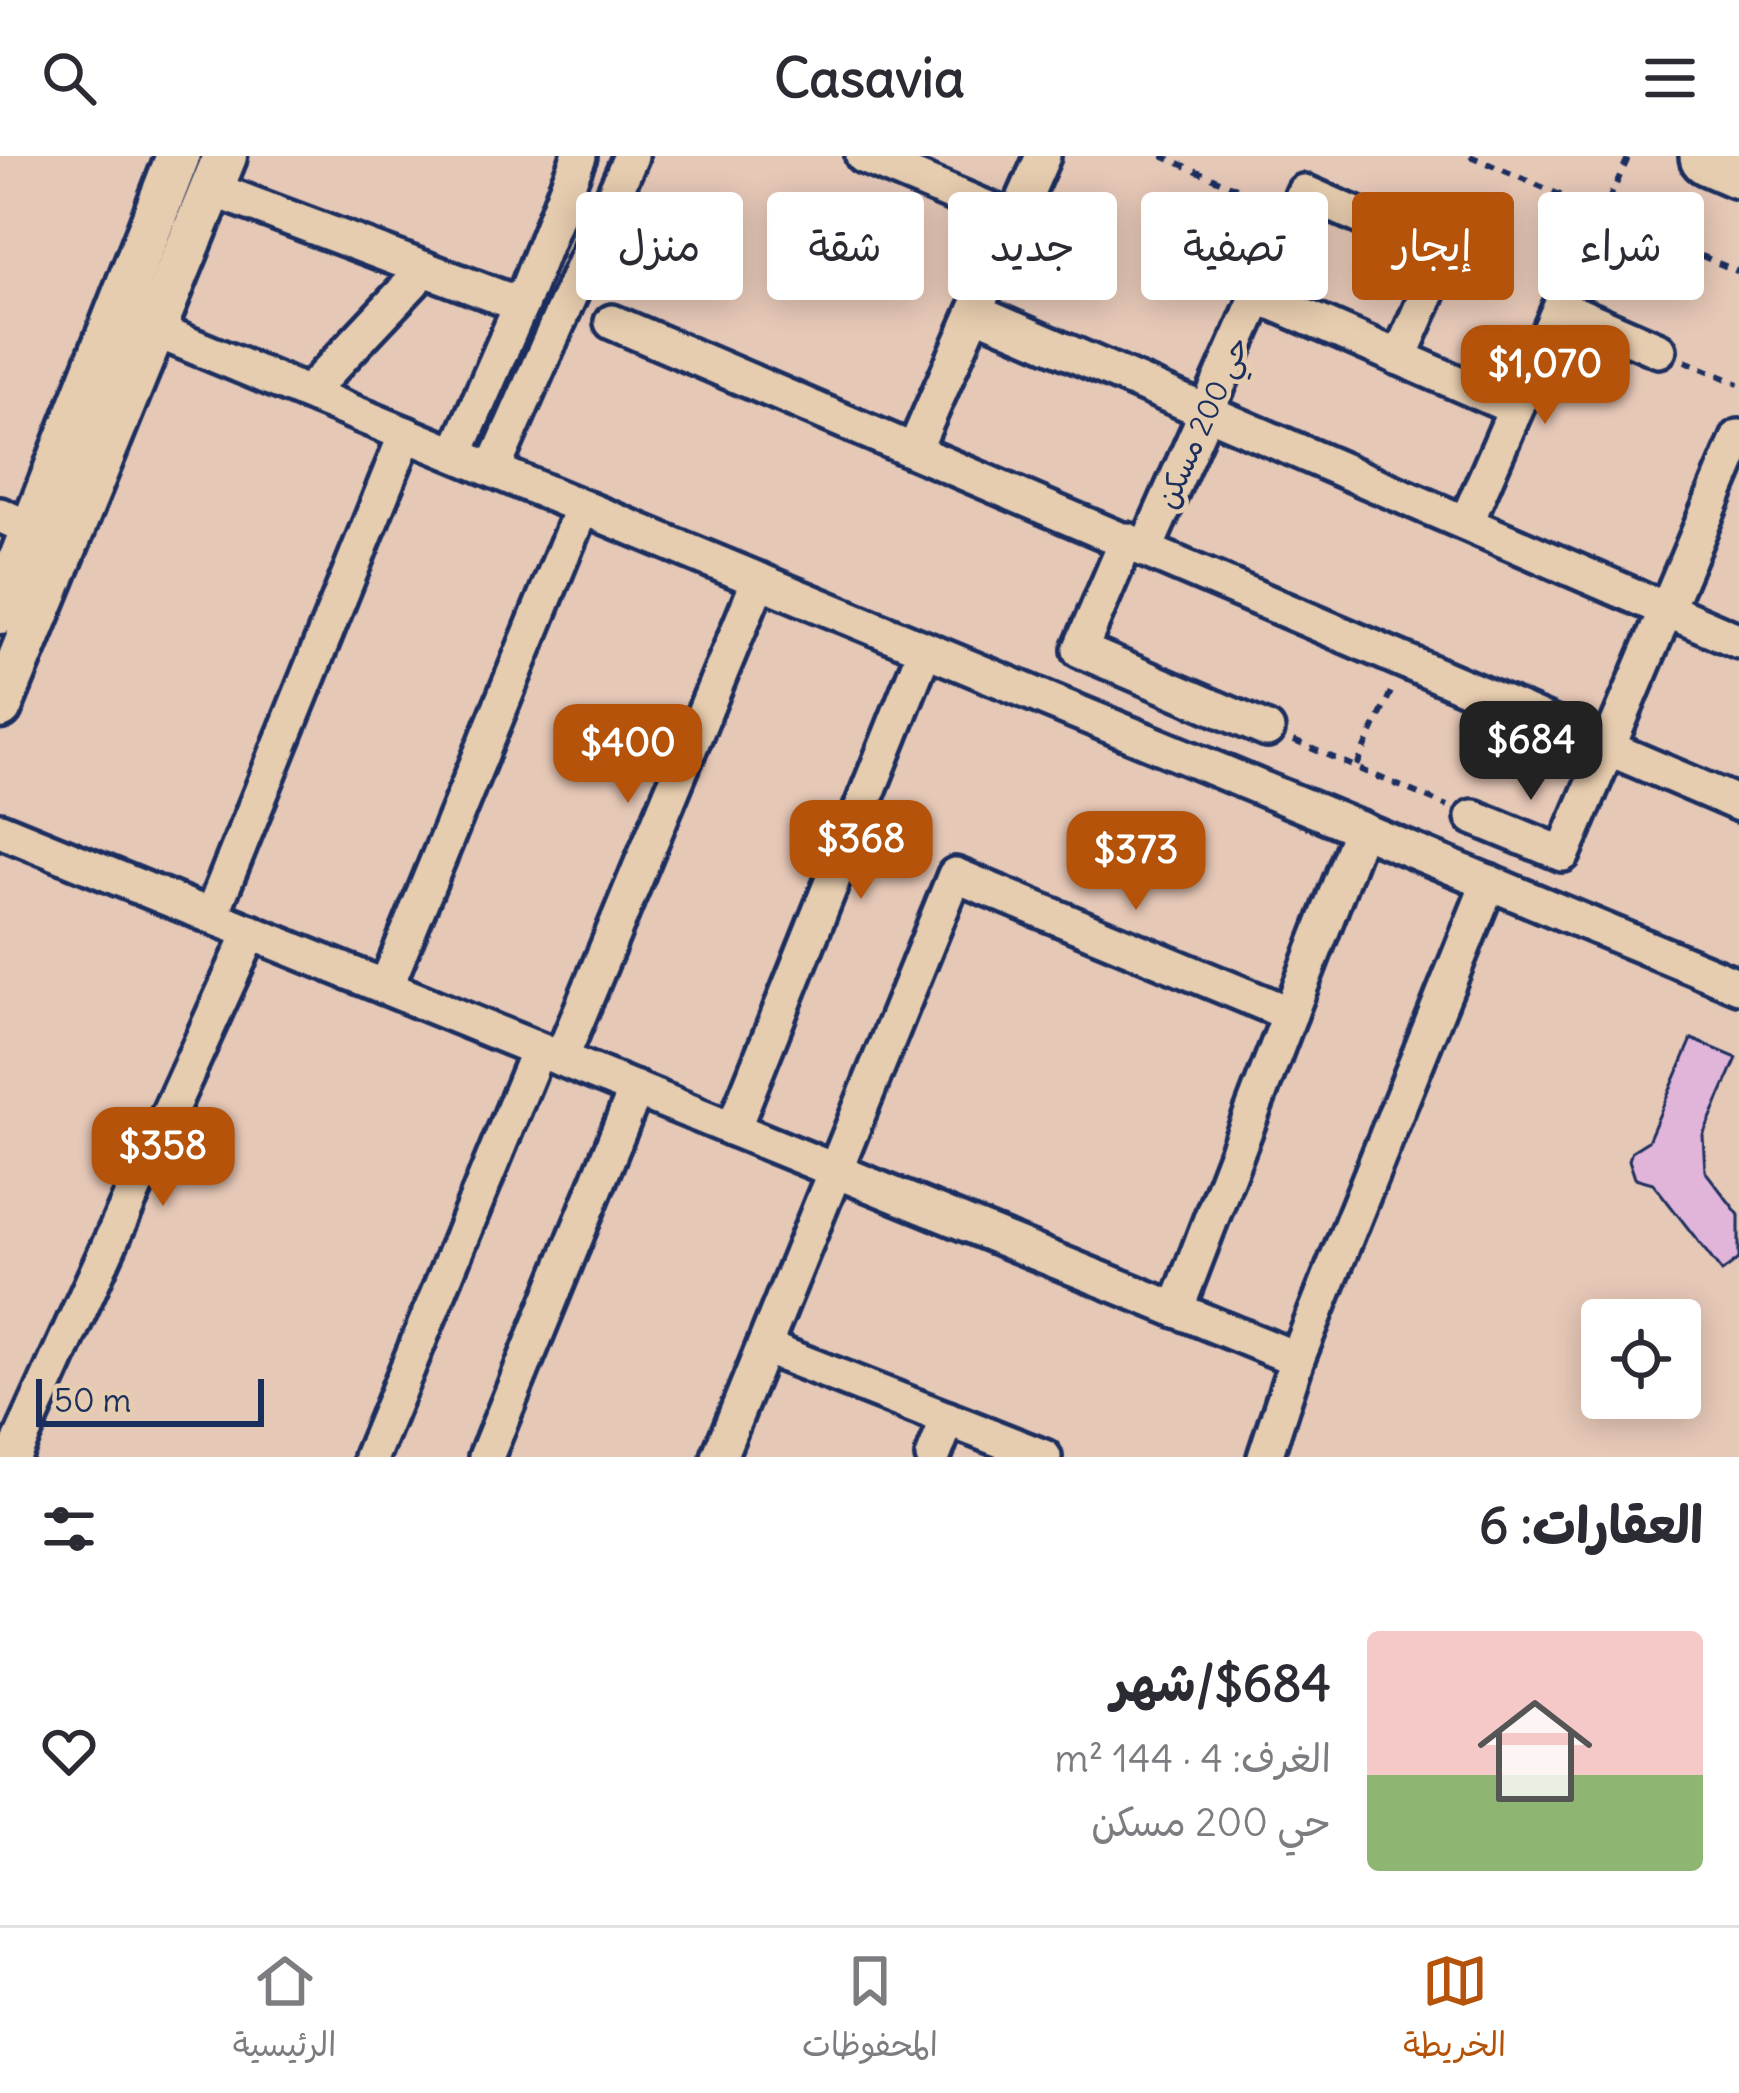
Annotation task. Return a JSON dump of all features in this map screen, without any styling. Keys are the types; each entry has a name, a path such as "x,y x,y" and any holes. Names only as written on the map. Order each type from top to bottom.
{"highway":[{"path":"1709,156 1739,170"}],"street":[{"path":"0,611 16,523 178,156"},
{"path":"456,454 579,156"},
{"path":"493,470 632,156"},
{"path":"863,156 948,192"},
{"path":"1027,192 1043,156"},
{"path":"0,707 219,172 425,269 521,305"},
{"path":"1328,213 1445,254 1399,358"},
{"path":"308,393 425,269"},
{"path":"915,448 980,300"},
{"name":"حي 200 مسكن","path":"1256,300 1207,412 1080,650 1267,730"},
{"path":"1267,300 1515,408"},
{"path":"1468,521 1560,308 1659,350"},
{"path":"975,311 1739,641"},
{"path":"612,322 1739,804"},
{"path":"157,331 1739,986"},
{"path":"211,916 406,434"},
{"path":"1473,817 1563,854 1739,436"},
{"path":"386,987 582,506"},
{"path":"371,1457 759,580"},
{"path":"733,1129 925,649"},
{"path":"1176,1310 1361,829"},
{"path":"0,830 1297,1359"},
{"path":"719,1457 955,875 1290,1014"},
{"path":"1264,1457 1297,1359 1489,882"},
{"path":"13,1457 251,932"},
{"path":"487,1457 636,1089"},
{"path":"764,1346 1044,1457"},
{"path":"933,1457 949,1419"}],"path":[{"path":"1162,156 1267,192"},
{"path":"1470,156 1556,192"},
{"path":"1612,192 1629,156"},
{"path":"1704,257 1739,272"},
{"path":"1560,308 1564,300"},
{"path":"1659,350 1739,384"},
{"path":"1356,767 1406,660"},
{"path":"1267,730 1473,817"}],"building":[{"path":"1692,1039 1737,1058 1703,1135 1705,1171 1739,1215 1739,1259 1722,1272 1653,1183 1635,1178 1629,1160 1632,1151 1648,1141"}]}
